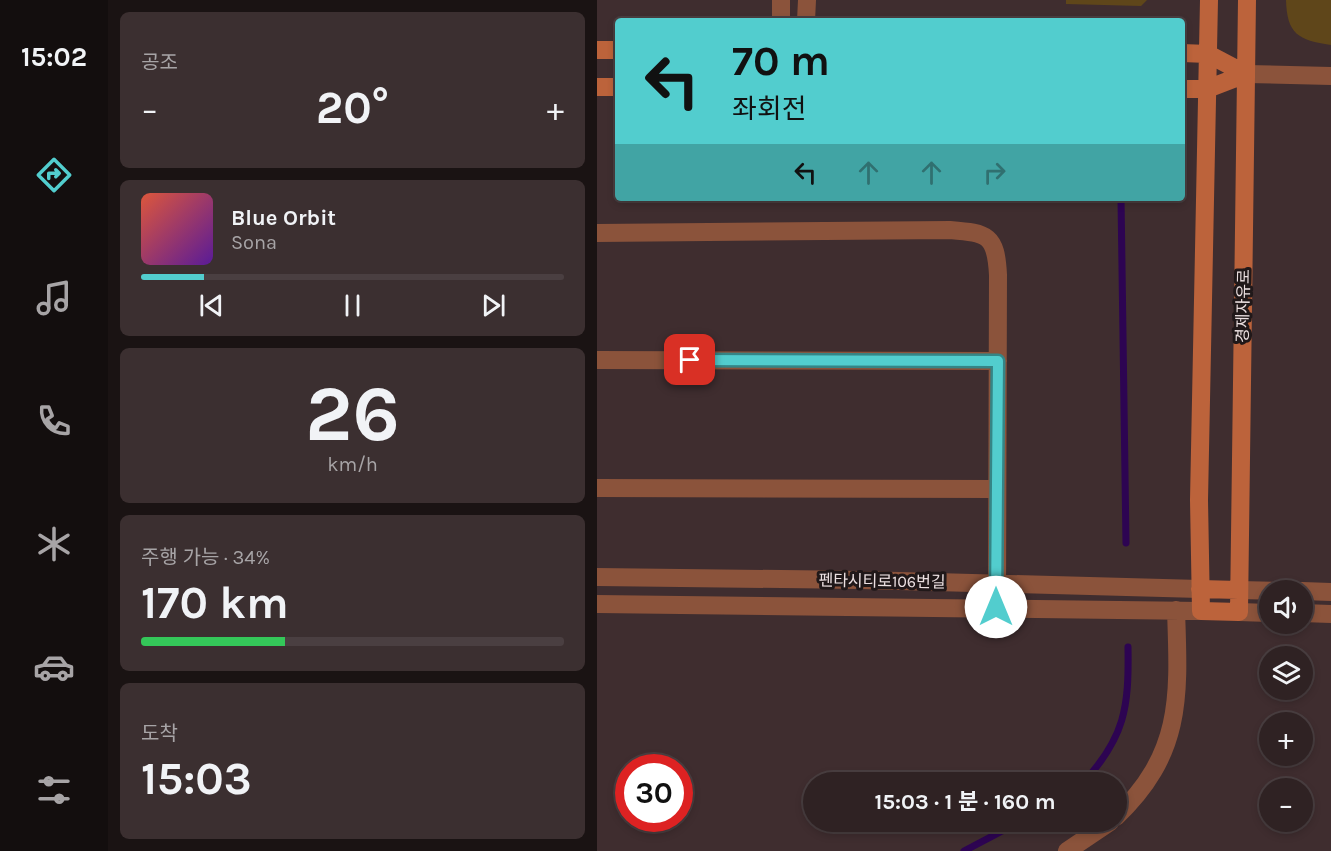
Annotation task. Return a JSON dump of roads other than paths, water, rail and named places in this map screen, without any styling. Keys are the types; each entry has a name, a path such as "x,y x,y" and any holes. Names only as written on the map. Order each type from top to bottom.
{"street":[{"path":"781,0 781,18"},
{"path":"806,18 807,0"},
{"path":"1209,0 1199,489 1201,612 1259,613"},
{"name":"경제자유로","path":"1239,612 1247,0"},
{"path":"597,50 615,50"},
{"path":"1185,53 1208,54 1246,74"},
{"path":"1185,89 1207,89 1246,74 1331,76"},
{"path":"597,87 615,87"},
{"path":"597,233 938,230 978,233 992,241 997,252 996,607"},
{"path":"597,360 998,361"},
{"path":"597,488 997,489"},
{"name":"펜타시티로106번길","path":"597,578 1239,590"},
{"path":"1239,590 1259,590"},
{"path":"1313,591 1331,592"},
{"name":"펜타시티로106번길","path":"597,604 996,607 1201,612"},
{"path":"1127,807 1136,798 1154,772 1174,720 1177,699 1176,610"},
{"path":"1313,614 1331,614"},
{"path":"1067,851 1095,832"}],"waterway":[{"path":"1121,201 1126,543"},
{"path":"1092,772 1108,751 1122,721 1127,688 1128,647"},
{"path":"964,851 1000,832"}]}
